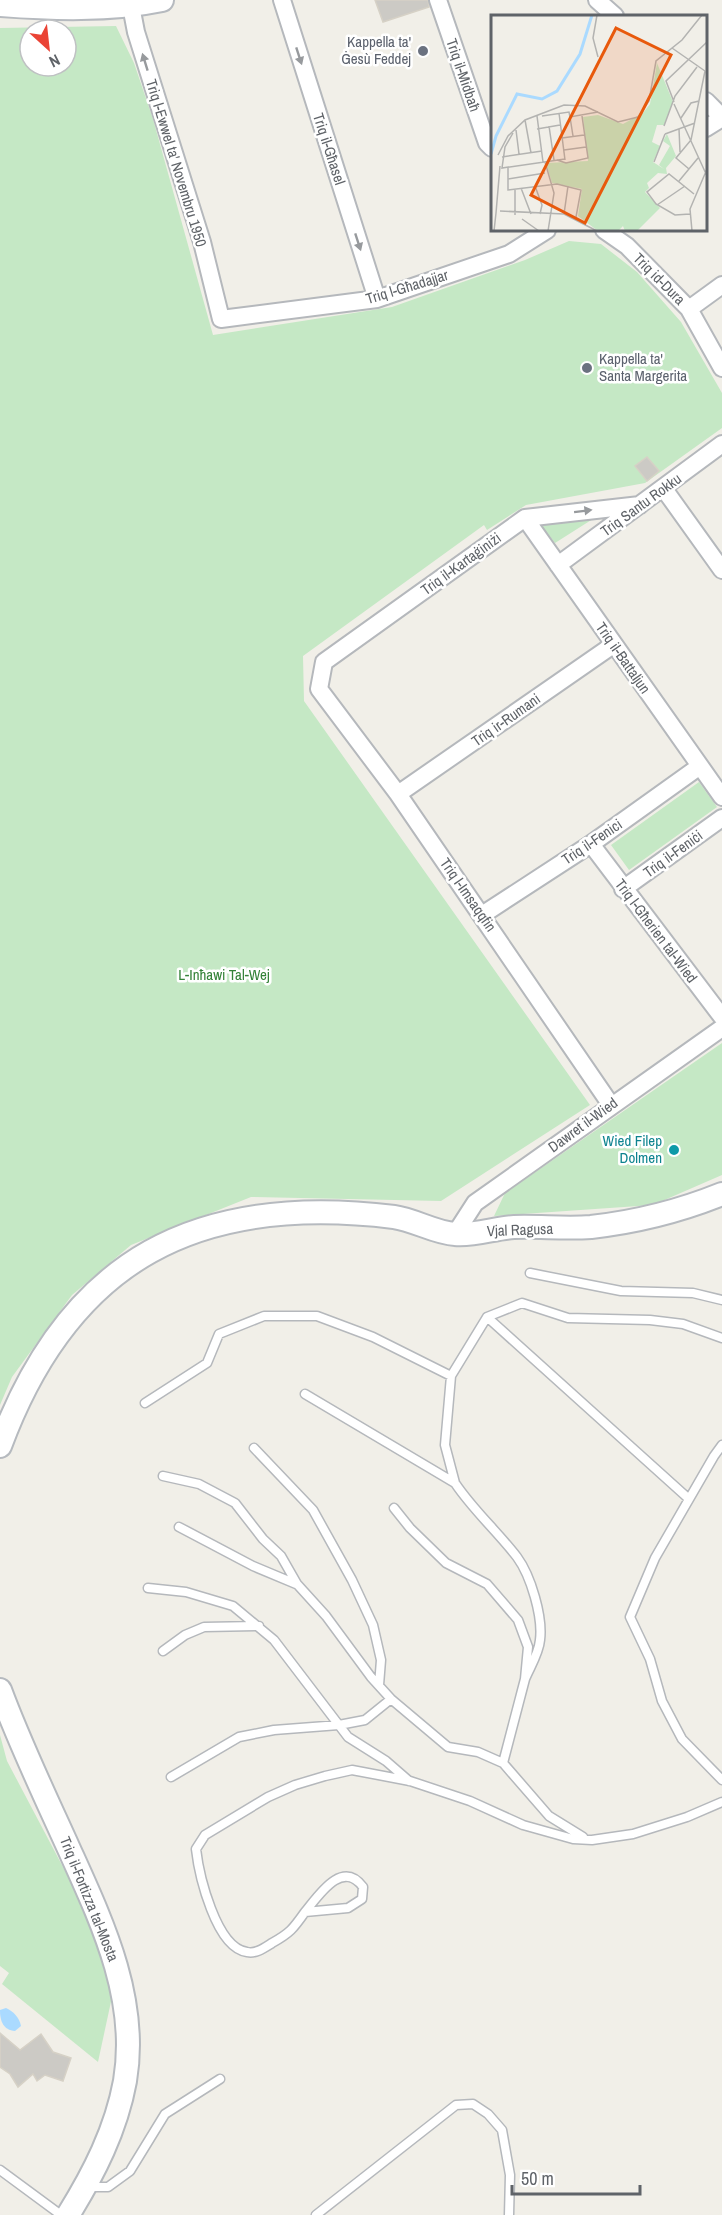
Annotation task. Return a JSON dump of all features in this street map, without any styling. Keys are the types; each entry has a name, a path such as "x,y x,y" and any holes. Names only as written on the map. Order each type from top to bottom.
{"main road":[{"path":"0,5 36,8 131,6 162,0"},
{"name":"Vjal Ragusa","path":"0,1446 21,1395 45,1352 95,1290 153,1248 192,1232 231,1220 274,1213 396,1217 455,1234 514,1227 590,1227 669,1212 722,1194"},
{"name":"Triq il-Fortizza tal-Mosta","path":"0,1690 34,1774 105,1930 116,1964 123,1999 127,2050 125,2080 113,2130 85,2187 68,2215"}],"street":[{"name":"Triq il-Għasel","path":"282,0 376,299"},
{"name":"Triq il-Midbaħ","path":"438,0 487,143 491,147"},
{"path":"597,0 614,15"},
{"name":"Triq l-Ewwel ta' Novembru 1950","path":"131,6 136,32 202,242 221,319"},
{"path":"707,103 722,117 707,128"},
{"name":"Triq l-Għadajjar","path":"221,319 376,299 509,254 546,231"},
{"name":"Triq id-Dura","path":"605,231 627,246 689,309 722,369"},
{"path":"689,309 722,285"},
{"name":"Triq Santu Rokku","path":"558,565 722,444"},
{"path":"664,489 722,570"},
{"name":"Triq il-Kartaġiniżi","path":"319,689 324,662 525,518 640,505"},
{"name":"Triq il-Battaljun","path":"525,518 722,797"},
{"name":"Triq ir-Rumani","path":"398,794 613,645"},
{"name":"Triq l-Imsaqqfin","path":"319,689 398,794 483,915 611,1105"},
{"name":"Triq il-Fenici","path":"483,915 591,844 700,766"},
{"name":"Triq il-Feniċi","path":"623,889 722,818"},
{"name":"Triq l-Għerien tal-Wied","path":"591,844 722,1017"},
{"name":"Dawret il-Wied","path":"455,1234 475,1203 722,1028"}],"lane":[{"path":"530,1273 621,1291 693,1293 722,1300"},
{"path":"503,1763 525,1679 540,1642 540,1616 529,1580 519,1559 455,1483 445,1445 451,1376 487,1317 522,1303 568,1318 650,1320 684,1324 722,1338"},
{"path":"145,1403 207,1363 219,1334 264,1316 317,1316 373,1337 451,1376"},
{"path":"487,1317 689,1499"},
{"path":"305,1394 455,1483"},
{"path":"722,1445 654,1558 630,1617 650,1659 662,1701 682,1739 722,1780"},
{"path":"254,1448 313,1510 352,1580 373,1625 381,1660 379,1686"},
{"path":"164,1476 199,1484 235,1503 263,1539 281,1556 297,1584 326,1616 391,1699 448,1747 478,1752 503,1763 549,1816 564,1827 592,1840"},
{"path":"394,1508 410,1528 446,1563 487,1584 518,1620 528,1647 525,1679"},
{"path":"179,1527 253,1566 297,1584"},
{"path":"148,1588 186,1592 233,1606 274,1640 348,1737 386,1761 410,1781"},
{"path":"163,1652 185,1635 204,1627 259,1626"},
{"path":"171,1777 239,1737 274,1730 339,1725 366,1720 391,1699"},
{"path":"305,1912 348,1908 362,1899 363,1887 356,1878 345,1876 332,1881 305,1912 292,1932 258,1952 245,1952 227,1940 214,1916 198,1868 196,1849 205,1835 268,1797 295,1785 325,1776 352,1770 410,1781 470,1801 523,1825 573,1839 592,1840 633,1834 687,1817 722,1802"},
{"path":"85,2187 108,2187 130,2171 165,2114 220,2079"},
{"path":"316,2215 456,2105 473,2104 488,2114 502,2130 510,2175 509,2215"},
{"path":"0,2170 61,2215"}],"green space":[{"name":"L-Inħawi Tal-Wej","path":"116,26 134,63 153,119 213,335 392,307 525,260 569,241 601,244 637,272 681,322 722,393 722,428 645,483 526,505 487,530 484,525 303,656 304,701 590,1105 441,1201 251,1197 131,1245 72,1295 12,1377 0,1405 0,28 18,28 18,78 78,78 78,27"},
{"path":"596,517 555,543 540,524"},
{"path":"699,782 717,807 629,870 611,845"},
{"path":"722,1043 722,1175 653,1205 494,1216 505,1193"},
{"path":"0,1735 7,1761 92,1922 112,1997 98,2062 2,1984 9,1973 0,1966"}],"water":[{"path":"6,2008 16,2015 20,2023 21,2026 15,2031 5,2027 2,2021 0,2010"}],"building":[{"path":"375,0 428,0 429,7 383,22"},
{"path":"647,457 659,471 647,481 635,466"},
{"path":"0,2033 20,2050 41,2034 53,2052 71,2058 63,2081 45,2075 37,2081 33,2074 18,2087 10,2074 0,2067"}],"place":[{"name":"Kappella ta' Ġesù Feddej","path":"423,51"},
{"name":"Kappella ta' Santa Margerita","path":"587,368"},
{"name":"Wied Filep Dolmen","path":"674,1150"}]}
